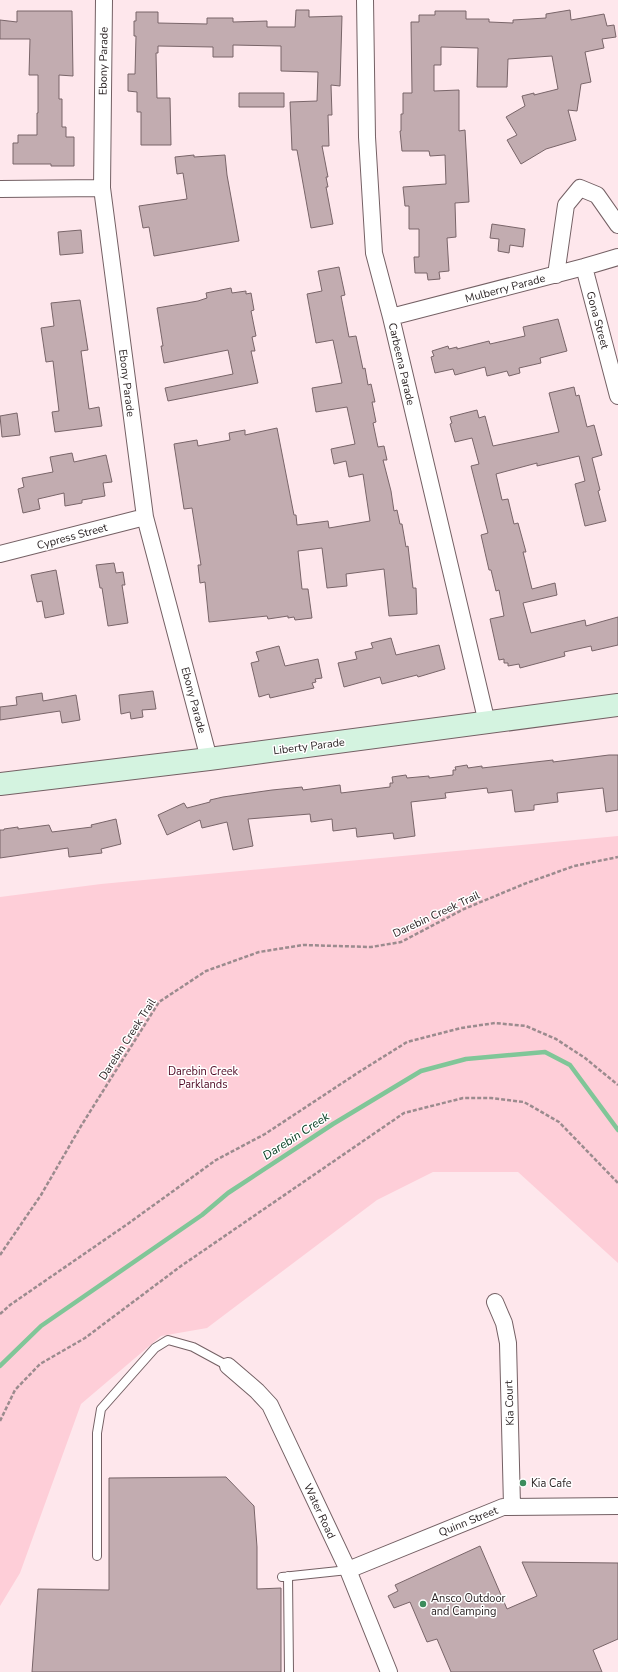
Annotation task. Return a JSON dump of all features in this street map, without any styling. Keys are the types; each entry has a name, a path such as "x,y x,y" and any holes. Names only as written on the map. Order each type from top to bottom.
{"street":[{"name":"Ebony Parade","path":"104,0 102,188 145,517 209,759"},
{"name":"Carbeena Parade","path":"365,0 366,137 374,253 391,318 487,723"},
{"path":"0,189 102,188"},
{"path":"556,274 566,205 580,188 597,195 618,225"},
{"name":"Mulberry Parade","path":"391,318 618,257"},
{"name":"Gona Street","path":"584,267 618,396"},
{"name":"Cypress Street","path":"0,554 145,517"},
{"name":"Liberty Parade","path":"0,784 209,759 618,705"},
{"name":"Kia Court","path":"495,1302 504,1323 508,1343 512,1506"},
{"name":"Water Road","path":"228,1366 257,1391 270,1405 348,1570 389,1672"},
{"name":"Quinn Street","path":"348,1570 503,1507 618,1506"}],"lane":[{"path":"96,1556 97,1433 101,1409 155,1348 168,1340 193,1347 228,1366"},
{"path":"289,1672 285,1576 348,1570"}],"path":[{"name":"Darebin Creek Trail","path":"0,1255 41,1195 81,1126 159,1002 206,971 259,952 303,945 372,947 401,942 464,909 524,884 574,866 618,857"},
{"path":"0,1314 10,1305 142,1214 216,1160 265,1134 407,1042 461,1028 495,1023 526,1026 556,1038 618,1085"},
{"path":"0,1421 15,1390 40,1364 85,1338 181,1266 404,1113 463,1098 491,1098 524,1102 559,1122 618,1183"}],"green space":[{"name":"Darebin Creek Parklands","path":"618,836 618,1263 518,1172 433,1172 377,1200 207,1328 161,1336 81,1404 20,1573 0,1606 0,897 101,884"}],"building":[{"path":"296,10 309,10 309,17 342,16 340,86 331,85 332,115 328,115 329,146 322,146 328,177 326,177 328,187 326,187 333,224 311,228 297,150 292,150 290,102 317,101 318,72 281,71 281,46 233,45 233,57 213,57 213,47 158,46 158,53 156,53 157,98 170,98 171,145 141,145 141,112 137,112 137,92 128,91 128,74 135,74 136,36 134,36 134,21 136,21 136,12 158,12 158,23 207,24 207,18 233,18 233,22 267,21 267,27 295,27"},
{"path":"570,10 571,20 604,14 607,26 614,25 616,37 602,39 604,48 585,52 591,82 581,84 577,111 568,110 576,140 546,149 521,164 507,140 517,135 506,117 525,106 522,96 534,93 534,95 558,89 552,56 508,59 507,87 477,87 478,48 441,47 441,65 434,65 434,91 459,90 459,131 465,130 469,202 455,203 456,237 447,238 449,271 439,272 440,279 428,280 427,273 415,273 414,257 419,257 419,229 409,229 409,206 405,206 403,187 446,184 445,155 430,156 429,151 402,151 400,131 401,114 403,114 403,93 412,93 411,22 419,22 419,15 435,15 435,11 466,11 466,19 489,19 489,22 513,23 513,20 546,18 546,14"},
{"path":"17,11 72,11 73,76 59,75 59,99 62,99 62,127 66,127 66,137 74,137 74,166 51,166 51,164 13,164 13,143 18,143 18,135 37,135 38,113 38,75 29,75 30,39 0,39 0,20 17,22"},
{"path":"239,93 284,93 284,107 239,107"},
{"path":"194,155 194,157 225,155 227,175 239,241 154,256 149,227 143,228 139,206 187,199 183,173 177,174 175,157"},
{"path":"492,224 525,229 523,247 510,245 509,253 498,251 499,239 490,238"},
{"path":"81,230 83,253 60,255 58,232"},
{"path":"339,267 345,295 341,296 349,337 356,336 368,385 371,384 375,402 372,402 376,422 373,423 378,447 384,446 387,460 383,460 391,491 394,511 397,510 400,524 402,524 406,547 408,546 413,588 416,588 417,614 389,616 384,569 346,574 347,586 327,588 322,548 298,551 302,589 308,589 312,618 295,620 294,617 288,618 288,616 268,619 267,616 209,622 205,582 200,583 198,565 201,565 192,508 184,509 174,444 197,440 198,446 230,440 229,433 245,430 245,435 277,428 297,525 328,521 329,528 370,521 363,474 349,477 346,461 334,464 331,449 355,444 347,407 316,412 312,388 342,383 333,340 316,343 307,294 322,291 318,271"},
{"path":"231,288 232,293 246,291 246,294 251,293 254,310 251,311 256,336 252,337 255,351 251,351 258,383 168,401 165,388 233,374 228,350 164,363 157,308 198,301 207,298 206,293"},
{"path":"80,300 88,350 81,351 89,409 99,407 102,426 55,432 52,412 59,411 53,361 46,362 41,328 54,326 51,303"},
{"path":"558,319 567,351 540,358 541,363 519,368 520,373 509,376 507,371 487,376 485,367 455,375 453,369 435,373 431,357 434,356 432,351 448,346 449,349 457,347 457,349 489,341 490,344 525,336 523,327"},
{"path":"574,387 576,396 579,395 587,427 594,425 602,455 592,458 600,490 598,491 606,521 585,526 575,484 585,481 579,456 537,466 537,463 496,474 502,500 508,499 514,524 518,523 526,552 523,552 532,589 555,583 557,595 523,603 531,633 585,620 586,626 618,617 618,645 592,651 591,646 564,652 565,656 520,668 519,664 508,666 508,663 504,663 504,659 499,660 490,619 504,616 499,590 496,591 491,570 489,570 481,535 488,533 471,466 479,464 472,438 455,442 450,424 452,423 450,417 477,410 479,418 485,416 493,446 559,432 549,393"},
{"path":"17,413 20,435 2,437 0,416"},
{"path":"72,453 74,462 106,455 112,482 103,483 105,496 82,500 82,503 65,506 64,493 38,499 40,509 23,513 18,489 24,487 22,478 53,472 50,457"},
{"path":"114,563 116,573 123,572 125,585 122,585 128,623 108,626 102,588 100,588 96,565"},
{"path":"56,570 64,614 45,618 42,601 37,602 31,575"},
{"path":"391,638 396,655 439,645 445,669 418,677 417,675 382,684 380,677 344,687 338,663 357,659 355,652 373,648 371,643"},
{"path":"279,646 285,666 318,659 322,678 315,679 316,682 312,683 314,688 270,698 269,694 259,697 251,663 259,661 256,652"},
{"path":"153,691 156,709 142,710 143,717 131,719 130,712 121,714 119,695"},
{"path":"42,693 43,701 76,695 80,720 62,723 60,711 0,720 0,707 17,705 16,697"},
{"path":"618,755 618,810 606,812 603,788 557,793 558,802 534,805 534,810 515,812 512,790 488,793 487,788 445,793 446,798 411,802 415,836 394,839 393,833 357,837 356,828 333,831 332,819 311,822 310,814 248,819 253,846 233,850 227,822 202,828 200,820 167,835 158,815 184,803 187,808 223,797 272,790 302,787 303,790 340,785 341,793 390,787 390,783 393,783 392,777 406,775 407,778 429,776 429,778 453,775 453,770 456,770 455,767 467,765 468,768 482,766 482,768 553,760 553,762"},
{"path":"116,819 121,844 101,849 102,853 69,857 68,848 0,858 0,830 49,825 52,832 92,827 91,825"},
{"path":"226,1477 254,1506 257,1547 257,1589 281,1588 281,1672 32,1672 38,1589 109,1590 109,1478"},
{"path":"480,1546 507,1609 537,1596 522,1562 618,1563 618,1639 593,1650 602,1672 451,1672 437,1639 427,1642 410,1602 394,1608 388,1596 398,1591 395,1585"}],"waterway":[{"name":"Darebin Creek","path":"0,1366 41,1326 202,1215 228,1193 333,1124 421,1071 466,1059 545,1052 570,1065 618,1130"}],"place":[{"name":"Kia Cafe","path":"523,1483"},
{"name":"Ansco Outdoor and Camping","path":"423,1604"}]}
